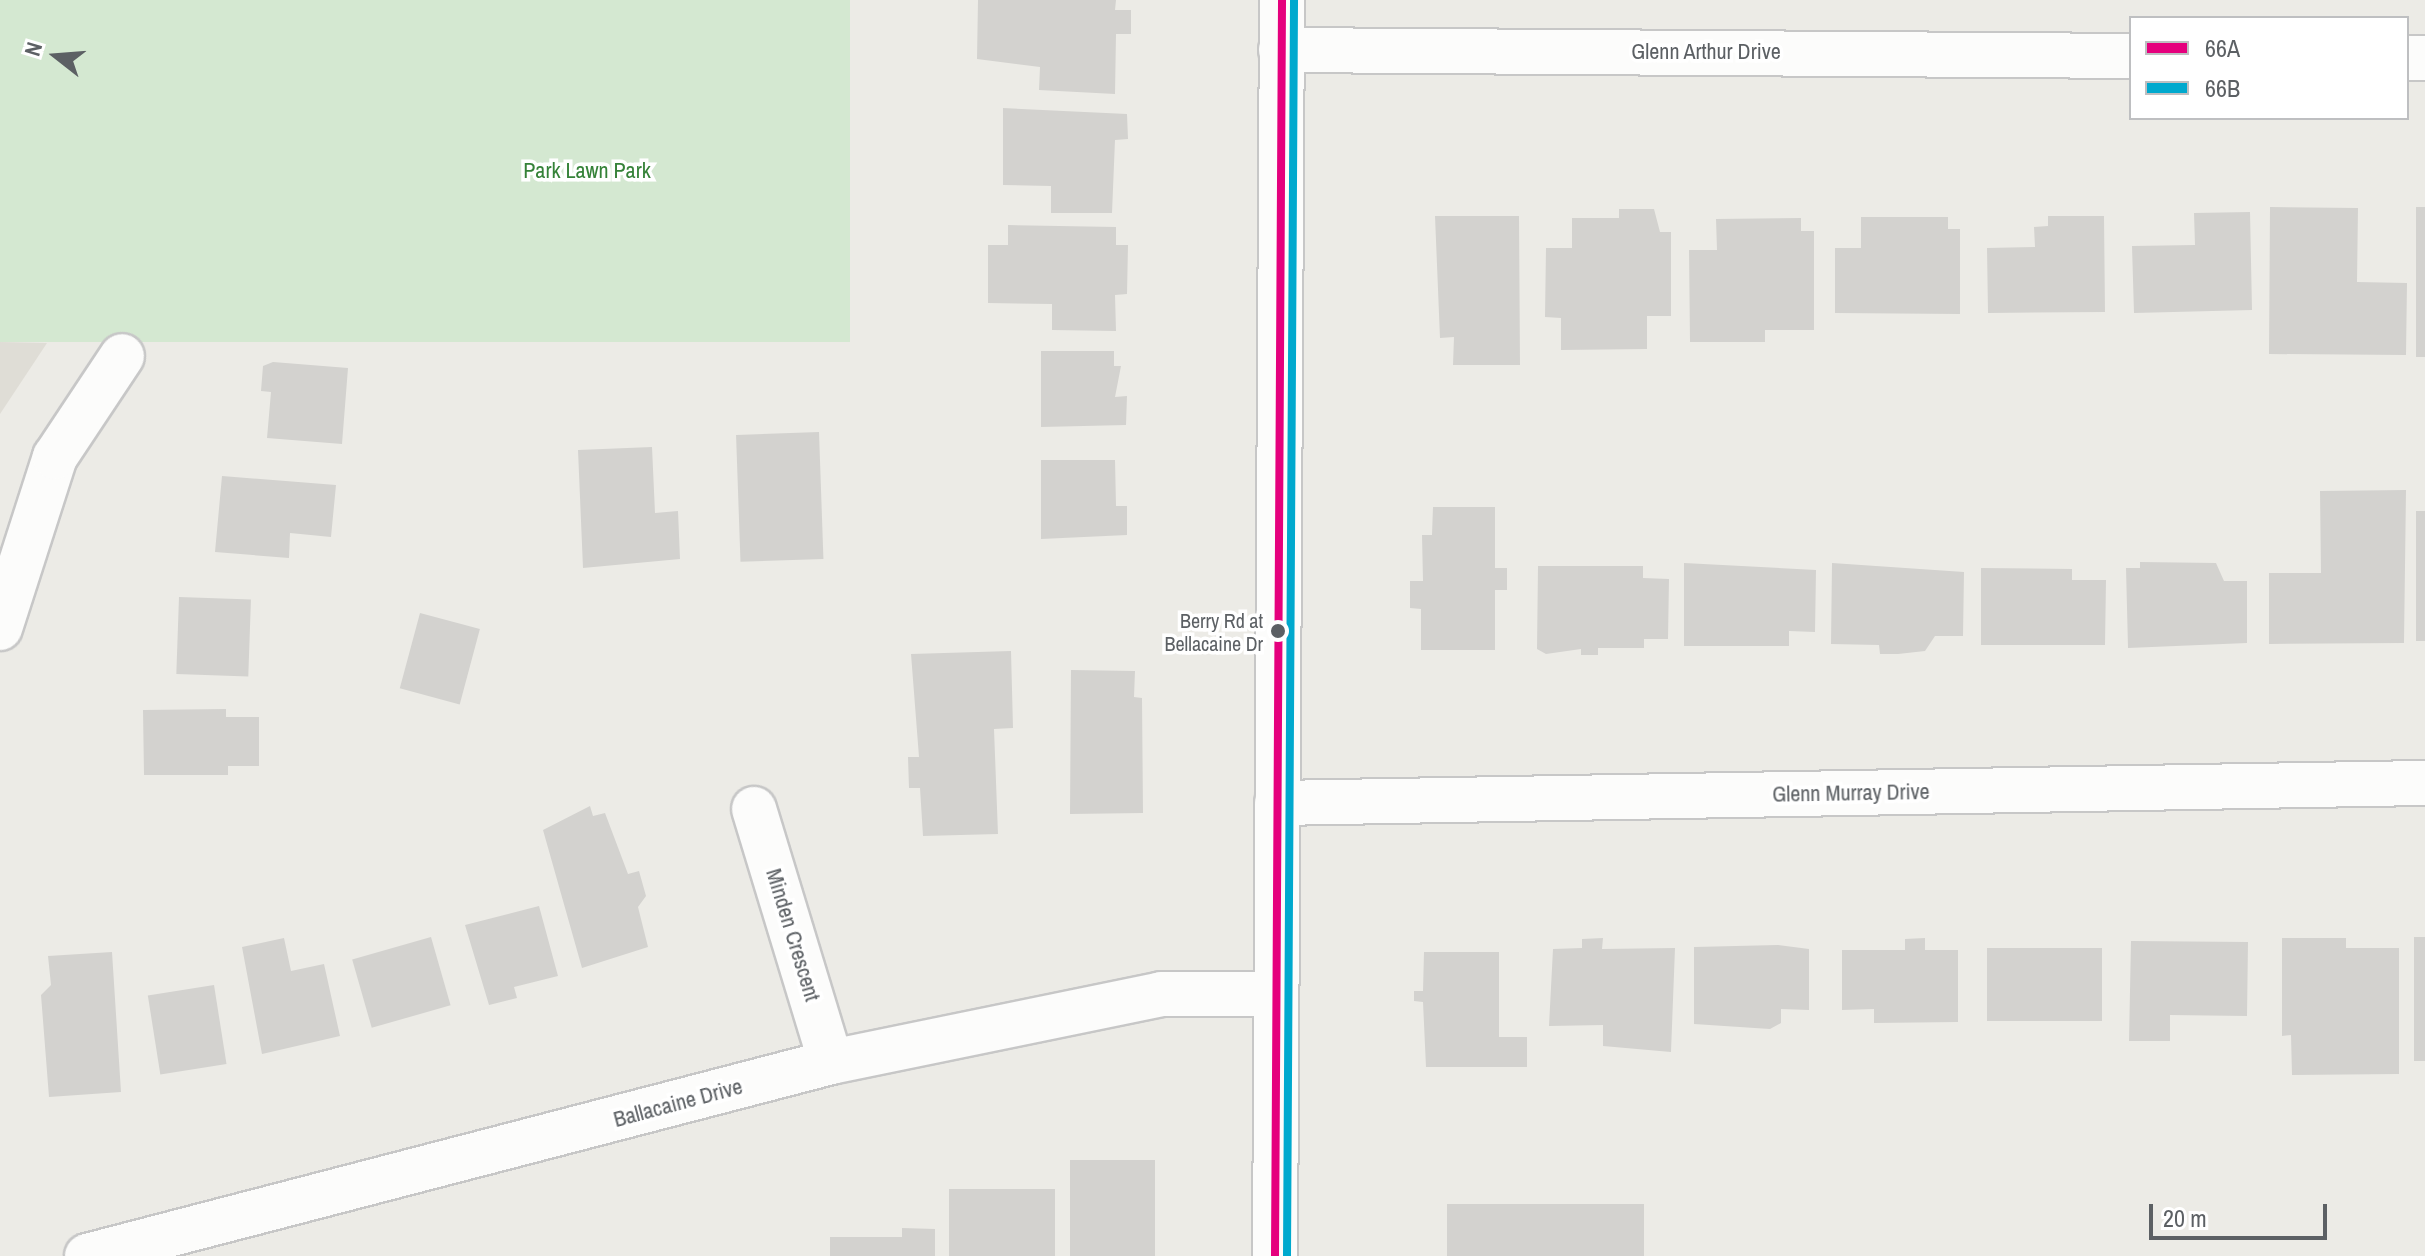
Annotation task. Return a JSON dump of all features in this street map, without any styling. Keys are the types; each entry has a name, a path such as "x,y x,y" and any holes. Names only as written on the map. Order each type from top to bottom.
{"street":[{"path":"1275,1256 1282,0"},
{"name":"Glenn Arthur Drive","path":"1281,50 2129,56"},
{"path":"0,628 55,457 122,356"},
{"name":"Glenn Murray Drive","path":"1277,803 2425,783"},
{"name":"Minden Crescent","path":"754,809 831,1062"},
{"name":"Ballacaine Drive","path":"87,1256 831,1062 1161,994 1275,994"}],"shaded area":[{"path":"0,342 47,343 0,414"}],"green space":[{"name":"Park Lawn Park","path":"0,0 850,0 850,342 0,342"}],"building":[{"path":"978,0 1116,0 1115,10 1131,10 1131,34 1116,34 1115,94 1039,90 1040,67 977,59"},
{"path":"1003,108 1127,114 1128,139 1115,140 1112,213 1051,213 1051,186 1003,185"},
{"path":"2270,207 2358,208 2357,282 2407,283 2406,355 2269,354"},
{"path":"2416,207 2425,207 2425,357 2416,357"},
{"path":"1619,209 1654,209 1660,232 1671,232 1671,316 1647,316 1647,349 1561,350 1561,318 1545,317 1546,248 1572,248 1572,218 1619,218"},
{"path":"2250,212 2252,310 2134,313 2132,246 2195,245 2194,213"},
{"path":"1435,216 1519,216 1520,365 1453,365 1454,337 1440,338"},
{"path":"2048,216 2104,216 2105,312 1988,313 1987,248 2035,247 2034,227 2048,226"},
{"path":"1861,217 1948,217 1948,229 1960,229 1960,314 1835,313 1835,248 1861,248"},
{"path":"1801,218 1801,231 1814,231 1814,330 1765,330 1765,342 1690,342 1689,250 1717,250 1716,219"},
{"path":"1008,225 1116,227 1116,245 1128,245 1127,294 1115,295 1116,331 1052,330 1052,304 988,303 988,245 1008,245"},
{"path":"1041,351 1114,351 1114,366 1121,366 1115,397 1127,396 1126,425 1041,427"},
{"path":"273,362 348,368 342,444 267,438 271,392 261,391 263,366"},
{"path":"819,432 823,559 740,562 736,435"},
{"path":"652,447 655,513 678,511 680,559 583,568 578,450"},
{"path":"1041,460 1115,460 1116,506 1127,506 1127,535 1041,539"},
{"path":"222,476 336,485 331,537 290,533 289,558 215,552"},
{"path":"2406,490 2404,643 2269,644 2269,573 2321,573 2320,491"},
{"path":"1433,507 1495,507 1495,568 1507,568 1507,590 1495,590 1495,650 1421,650 1421,609 1410,608 1410,581 1423,581 1422,535 1432,535"},
{"path":"2416,511 2425,511 2425,641 2416,641"},
{"path":"2140,562 2216,563 2224,581 2247,581 2247,643 2128,648 2126,568 2140,568"},
{"path":"1684,563 1816,570 1815,632 1789,631 1789,646 1684,646"},
{"path":"1832,563 1964,572 1963,636 1935,636 1925,651 1898,654 1880,654 1879,645 1831,644"},
{"path":"1538,566 1643,566 1643,578 1669,579 1668,639 1644,639 1644,648 1598,648 1598,655 1581,655 1581,649 1546,654 1537,649"},
{"path":"1981,568 2072,569 2072,580 2106,580 2105,645 1981,645"},
{"path":"179,597 251,600 248,676 176,674"},
{"path":"420,613 480,629 460,704 400,688"},
{"path":"1011,651 1013,728 994,729 998,834 923,836 920,788 909,788 908,757 919,757 911,654"},
{"path":"1071,670 1135,671 1134,697 1142,698 1143,813 1070,814"},
{"path":"226,709 226,717 259,717 259,766 228,766 228,775 144,775 143,710"},
{"path":"590,806 593,816 605,813 628,874 639,871 646,896 638,907 648,947 582,968 543,830"},
{"path":"539,906 558,976 514,987 517,998 489,1005 465,925"},
{"path":"431,937 451,1005 372,1028 352,960"},
{"path":"2414,937 2425,937 2425,1061 2414,1061"},
{"path":"284,938 291,971 324,964 340,1036 262,1054 242,947"},
{"path":"1603,938 1602,949 1675,948 1671,1052 1603,1046 1603,1025 1549,1026 1553,949 1582,948 1582,939"},
{"path":"1925,938 1925,950 1958,950 1958,1022 1874,1023 1874,1009 1842,1010 1842,950 1905,950 1905,939"},
{"path":"2282,938 2346,938 2346,948 2399,948 2399,1074 2292,1075 2291,1035 2282,1036"},
{"path":"2131,941 2248,942 2247,1016 2170,1015 2170,1041 2129,1041"},
{"path":"1778,945 1809,949 1809,1010 1781,1009 1781,1023 1770,1029 1694,1024 1694,947"},
{"path":"1987,948 2102,948 2102,1021 1987,1021"},
{"path":"112,952 121,1092 49,1097 41,995 51,985 48,956"},
{"path":"1424,952 1499,952 1499,1037 1527,1037 1527,1067 1426,1067 1423,1002 1414,1001 1414,991 1423,991"},
{"path":"214,985 227,1064 160,1074 148,995"},
{"path":"1070,1160 1155,1160 1155,1256 1070,1256"},
{"path":"949,1189 1055,1189 1055,1256 949,1256"},
{"path":"1447,1204 1644,1204 1644,1256 1447,1256"},
{"path":"902,1228 935,1229 935,1256 830,1256 830,1237 902,1237"}],"transit line":[{"name":"66A","path":"1275,1256 1282,0"},
{"name":"66B","path":"1287,1256 1294,0"}],"place":[{"name":"Berry Rd at Bellacaine Dr","path":"1278,631"}]}
